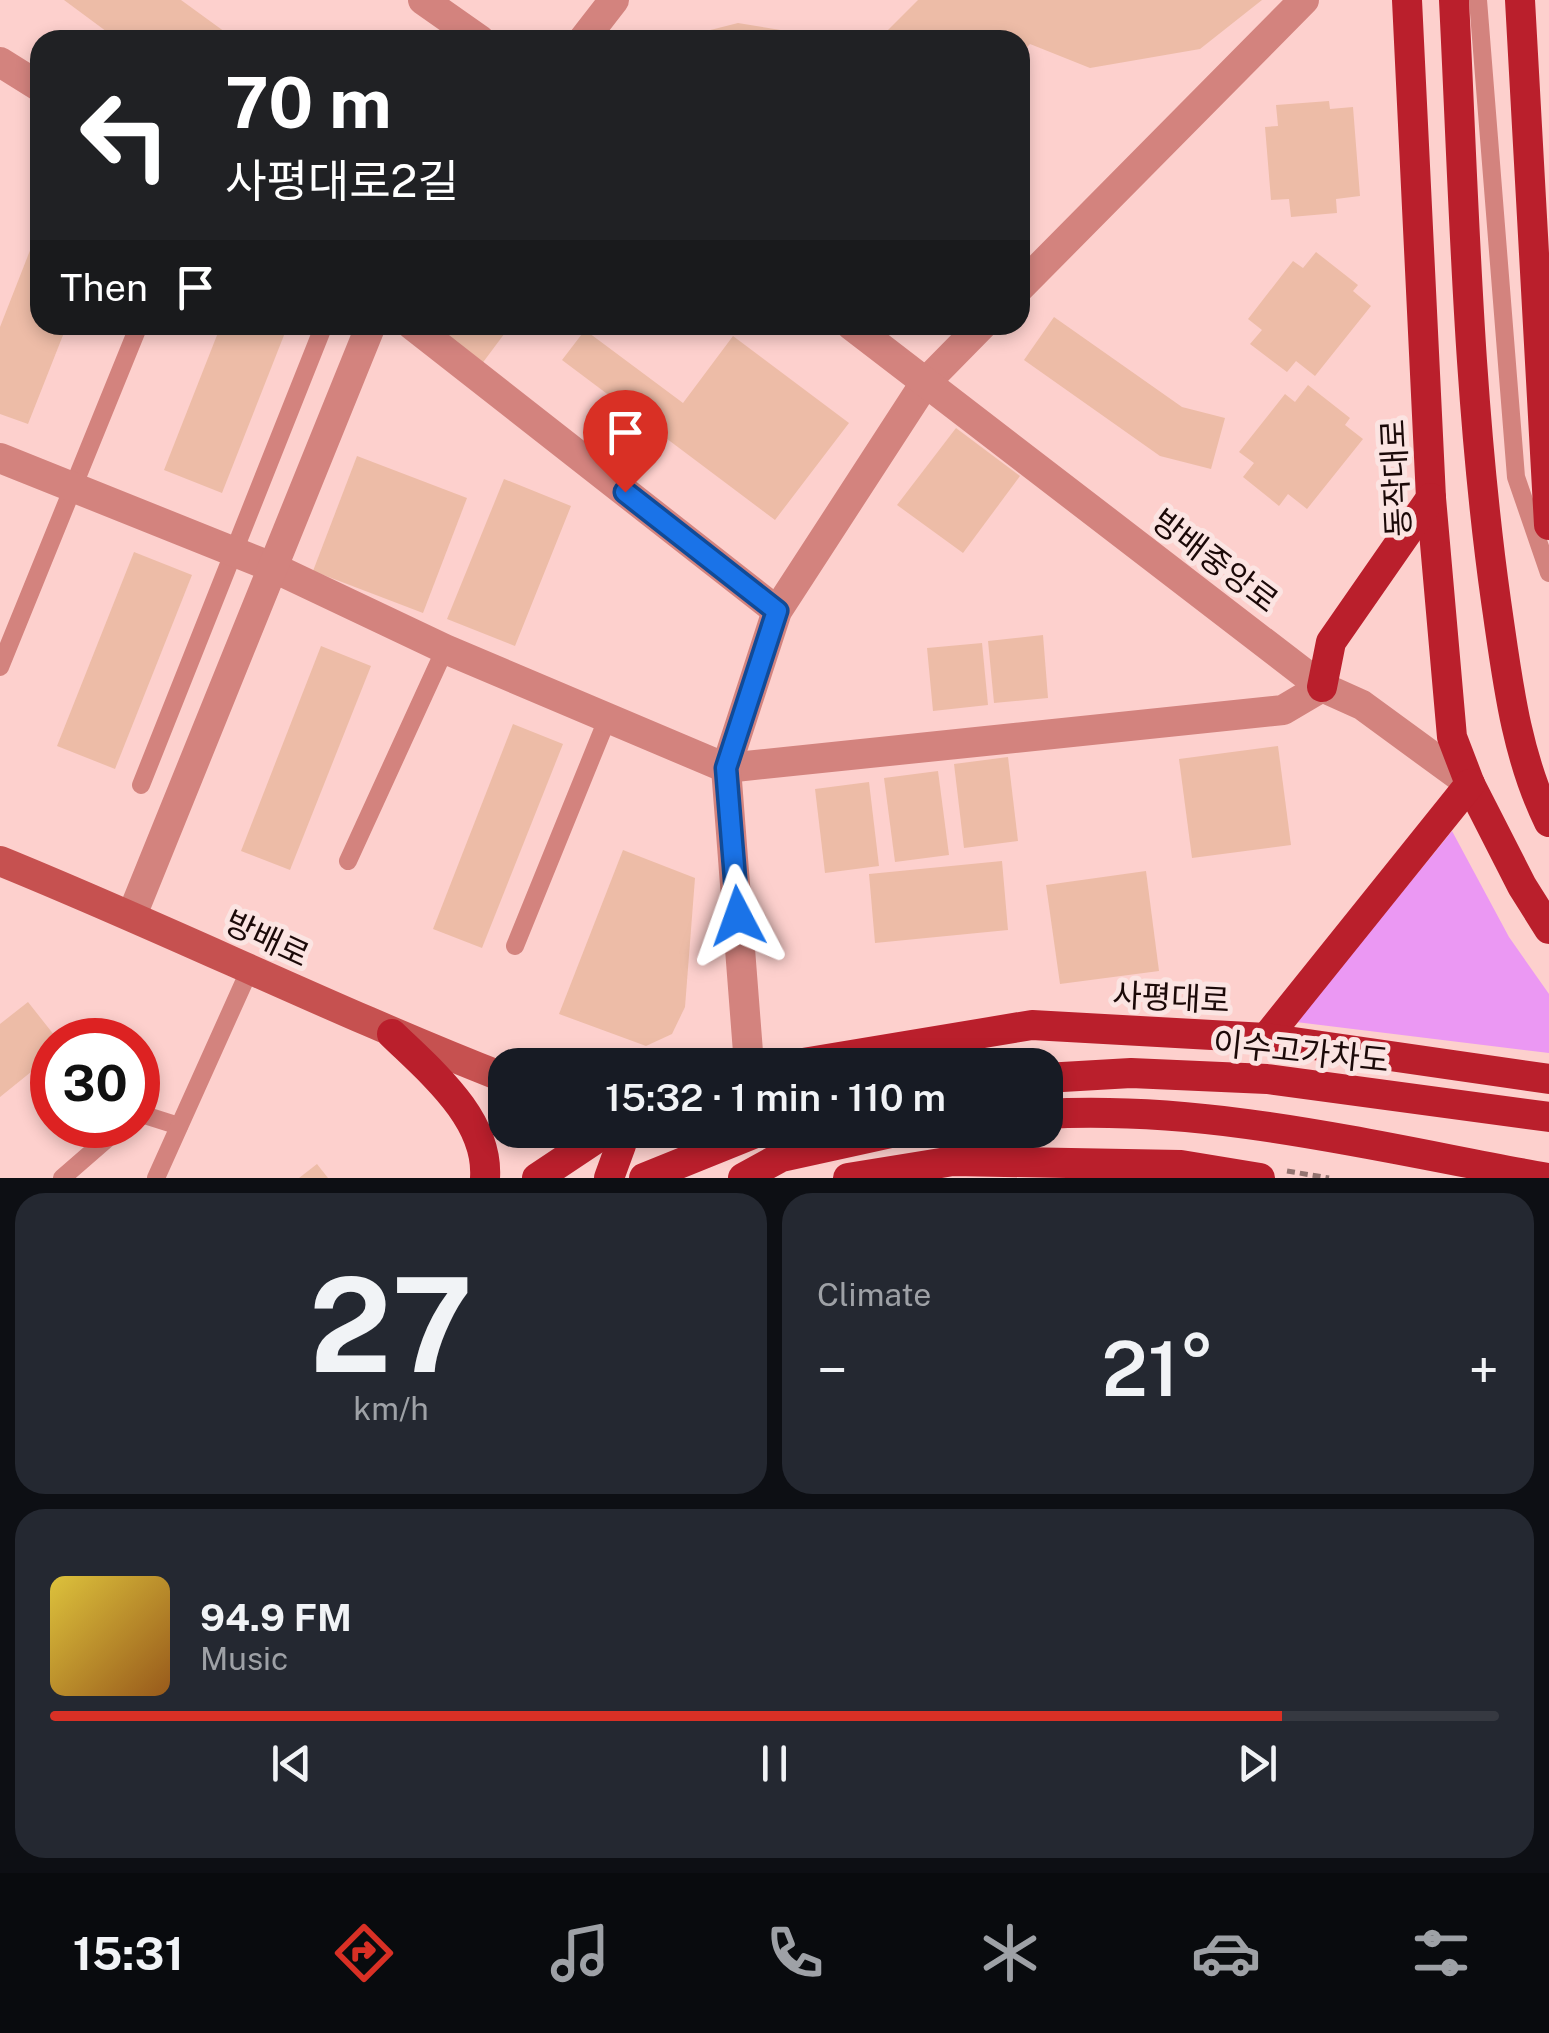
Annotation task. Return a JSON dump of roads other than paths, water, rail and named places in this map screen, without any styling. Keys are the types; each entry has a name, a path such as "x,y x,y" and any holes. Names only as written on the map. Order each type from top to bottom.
{"main road":[{"name":"동작대로","path":"1407,0 1432,498 1444,679 1452,737 1470,784 1546,922"},
{"path":"1454,0 1479,479 1511,709 1536,797 1549,822"},
{"path":"1520,0 1549,526"},
{"path":"1322,687 1331,642 1432,498"},
{"path":"1266,1038 1470,784"},
{"name":"방배로","path":"0,862 132,914 392,1034 488,1071"},
{"name":"사평대로","path":"893,1048 1032,1025 1266,1038 1549,1080"},
{"path":"392,1034 431,1072 472,1124 486,1158 485,1178"},
{"name":"이수고가차도","path":"1063,1077 1131,1074 1267,1079 1549,1116"},
{"path":"1063,1113 1227,1120 1502,1174 1547,1178"},
{"path":"536,1178 586,1148"},
{"path":"609,1178 610,1148"},
{"path":"624,1148 654,1178"},
{"path":"644,1178 719,1148"},
{"path":"744,1178 781,1157 822,1148"},
{"path":"848,1178 953,1162 1181,1165 1260,1178"}],"street":[{"path":"423,0 466,30"},
{"path":"591,30 614,0"},
{"path":"1030,277 1304,0"},
{"path":"0,62 30,81"},
{"path":"132,914 367,335"},
{"path":"425,335 777,611"},
{"name":"방배중앙로","path":"863,335 1322,687 1362,705 1470,784"},
{"path":"748,1048 726,768 777,611 924,383 972,335"},
{"path":"0,458 272,567 445,650 726,768 1284,710 1322,687"}],"lane":[{"path":"1478,0 1516,478 1549,573"},
{"path":"0,667 135,335"},
{"path":"141,785 320,335"},
{"path":"348,861 445,650"},
{"path":"515,946 608,717"},
{"path":"156,1178 249,970"},
{"path":"160,1120 179,1126"},
{"path":"62,1178 97,1148"}]}
